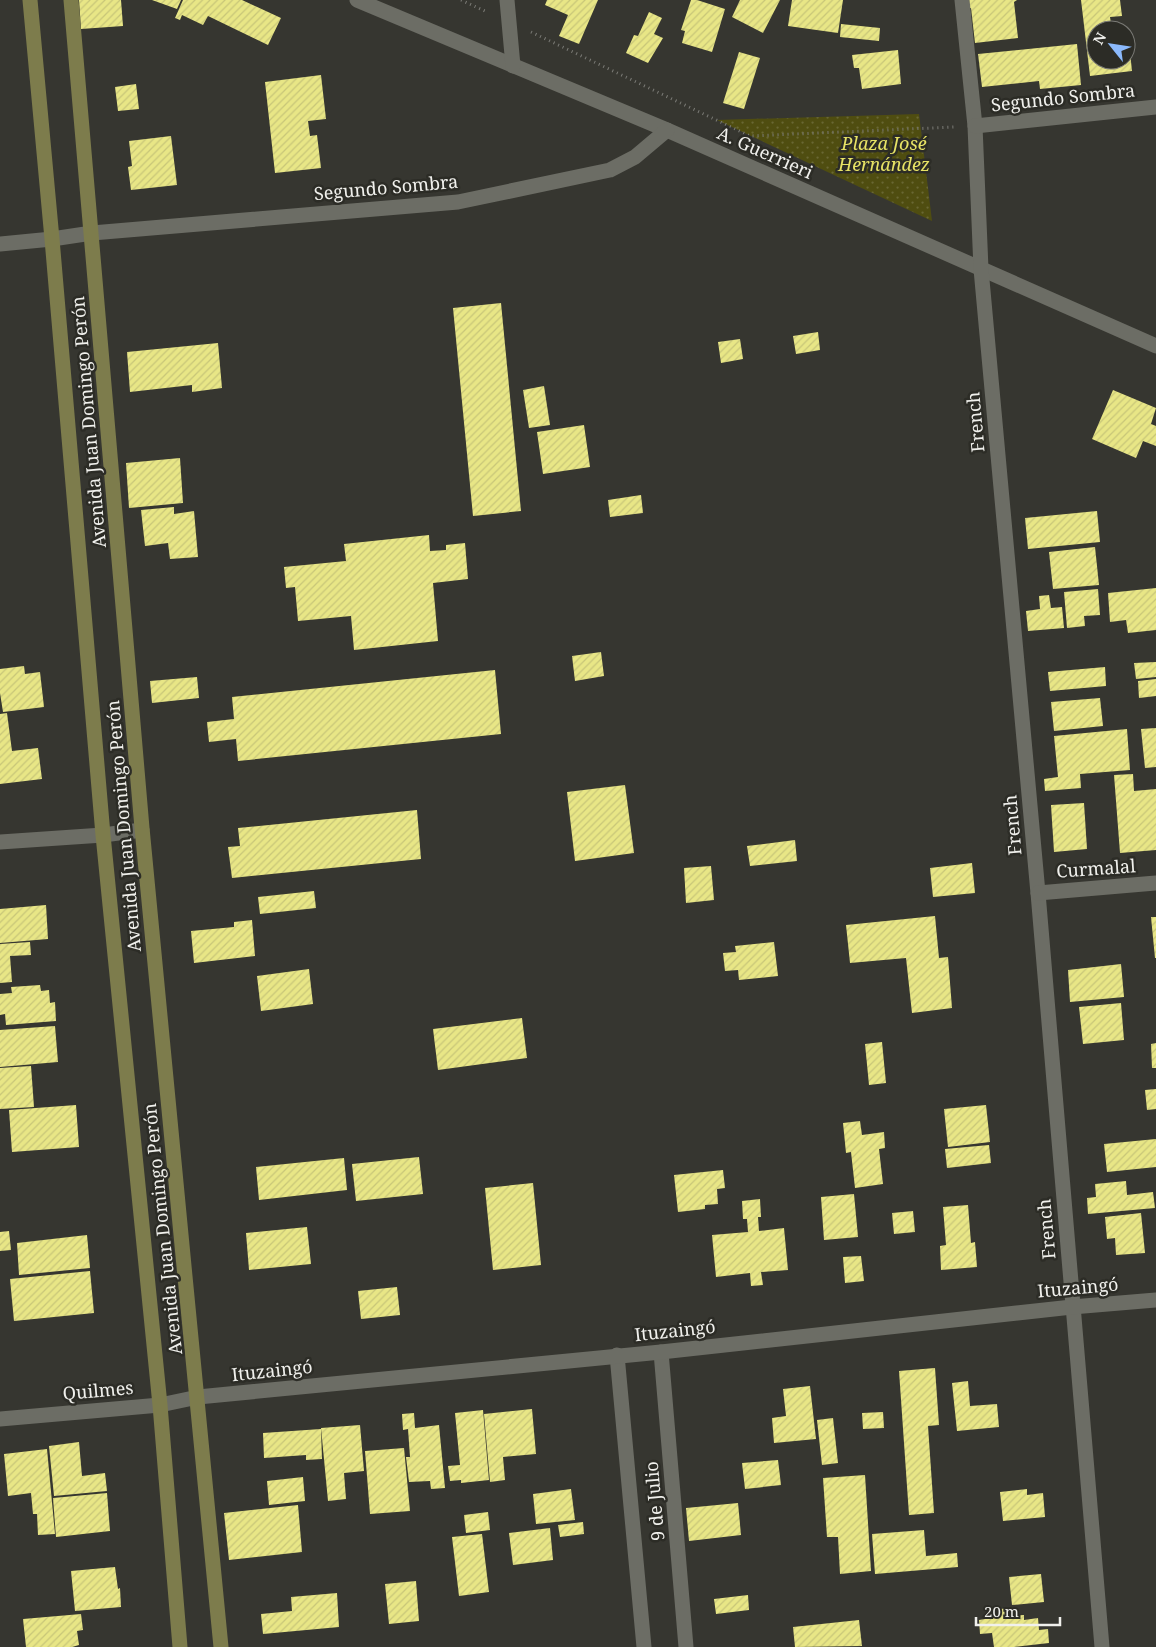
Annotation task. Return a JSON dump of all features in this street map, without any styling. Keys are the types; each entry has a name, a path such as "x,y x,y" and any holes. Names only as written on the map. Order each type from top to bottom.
{"main road":[{"name":"Avenida Juan Domingo Perón","path":"30,0 103,835 160,1405 180,1647"},
{"name":"Avenida Juan Domingo Perón","path":"71,0 142,830 221,1647"}],"street":[{"name":"A. Guerrieri","path":"357,0 667,130 1156,346"},
{"path":"507,0 512,66"},
{"name":"French","path":"962,0 975,126 981,269 1038,892 1102,1647"},
{"name":"Segundo Sombra","path":"975,126 1156,107"},
{"name":"Segundo Sombra","path":"0,244 52,239 92,232 458,202 610,170 634,157 667,130"},
{"path":"0,842 103,835 142,830"},
{"name":"Curmalal","path":"1038,892 1156,883"},
{"name":"Ituzaingó","path":"198,1397 661,1352 1072,1307 1156,1300"},
{"name":"9 de Julio","path":"661,1352 686,1647"},
{"name":"9 de Julio","path":"617,1355 644,1647"},
{"name":"Quilmes","path":"0,1419 160,1405 198,1397"}],"path":[{"path":"461,0 750,136 975,126"}],"green space":[{"name":"Plaza José Hernández","path":"919,114 932,221 717,120"}],"building":[{"path":"79,0 121,0 123,26 81,29"},
{"path":"152,0 181,0 177,9"},
{"path":"183,0 242,0 281,18 268,45 208,16 203,25 182,15 180,20 175,18"},
{"path":"547,0 598,0 579,44 559,36 568,15 545,5"},
{"path":"691,0 697,0 725,9 712,52 682,43 685,31 681,30"},
{"path":"740,0 780,0 763,33 732,17"},
{"path":"792,0 843,0 838,33 788,26"},
{"path":"966,0 1017,0 1014,2 1018,38 975,43 971,8 967,9"},
{"path":"1081,0 1120,0 1122,16 1110,17 1110,20 1086,20 1086,42"},
{"path":"649,12 662,18 654,34 663,38 648,63 626,53 634,35 638,36"},
{"path":"841,24 880,28 879,41 840,37"},
{"path":"1077,44 1081,85 1040,89 1039,81 982,87 978,54"},
{"path":"898,50 901,84 862,89 859,68 854,68 852,55"},
{"path":"739,52 760,58 744,109 723,103"},
{"path":"1089,70 1132,70 1132,71 1090,76"},
{"path":"321,75 326,119 308,121 310,136 317,135 321,168 275,173 265,82"},
{"path":"136,84 139,109 118,111 115,87"},
{"path":"171,136 177,185 131,190 128,167 132,166 129,141"},
{"path":"501,303 521,511 473,516 453,308"},
{"path":"818,332 820,350 796,354 793,336"},
{"path":"740,339 743,359 721,363 718,342"},
{"path":"218,343 222,388 192,392 192,385 130,392 127,352"},
{"path":"544,386 550,425 529,428 523,390"},
{"path":"1113,390 1156,408 1151,424 1156,426 1156,446 1143,441 1136,458 1092,439"},
{"path":"584,425 590,467 543,474 537,432"},
{"path":"180,458 183,503 129,508 126,463"},
{"path":"641,495 643,513 610,517 608,500"},
{"path":"174,507 174,514 194,511 198,557 170,559 168,543 145,546 141,510"},
{"path":"1097,511 1100,542 1028,549 1025,518"},
{"path":"429,535 430,551 446,550 446,545 465,543 468,579 433,583 438,641 354,650 351,616 298,621 295,587 286,588 284,567 346,561 344,544"},
{"path":"1095,547 1099,585 1053,589 1049,552"},
{"path":"1156,588 1156,630 1128,633 1126,620 1110,622 1108,593"},
{"path":"1098,589 1100,615 1084,616 1085,626 1067,628 1064,592"},
{"path":"1049,595 1051,608 1062,607 1064,628 1028,631 1026,611 1040,609 1039,596"},
{"path":"601,652 604,676 575,681 572,656"},
{"path":"1156,662 1156,677 1136,679 1134,663"},
{"path":"24,666 25,674 40,672 44,707 3,712 0,693 0,669"},
{"path":"1105,667 1106,686 1050,691 1048,672"},
{"path":"495,670 501,734 238,761 236,739 209,742 207,722 234,719 232,697"},
{"path":"197,677 199,698 152,703 150,681"},
{"path":"1156,679 1156,696 1139,698 1138,681"},
{"path":"1100,698 1103,726 1054,731 1051,702"},
{"path":"7,713 12,751 38,748 42,779 0,784 0,714"},
{"path":"1156,728 1156,767 1145,768 1141,729"},
{"path":"1127,729 1130,770 1080,774 1081,788 1045,791 1044,779 1058,777 1054,736"},
{"path":"1133,774 1134,791 1156,789 1156,850 1120,853 1114,775"},
{"path":"625,785 634,853 575,861 567,792"},
{"path":"1084,803 1087,849 1054,852 1051,805"},
{"path":"417,810 421,859 232,878 228,847 240,846 238,828"},
{"path":"795,840 797,861 750,866 747,846"},
{"path":"972,863 975,893 933,897 930,868"},
{"path":"711,866 714,900 686,903 684,868"},
{"path":"314,891 316,908 260,914 258,897"},
{"path":"46,905 48,939 0,943 0,909"},
{"path":"935,916 939,958 948,957 952,1008 912,1013 906,958 850,963 846,925"},
{"path":"1151,917 1156,917 1156,958 1155,958"},
{"path":"252,920 255,956 194,963 191,931 234,927 234,922"},
{"path":"30,942 31,955 10,956 12,982 0,983 0,944"},
{"path":"774,942 778,976 739,980 738,970 725,971 723,953 736,952 735,946"},
{"path":"1121,964 1124,997 1070,1002 1068,970"},
{"path":"309,969 313,1004 261,1011 257,976"},
{"path":"40,985 41,991 49,990 50,1003 55,1002 56,1021 6,1025 5,1014 0,1015 0,994 12,993 11,987"},
{"path":"1121,1003 1124,1040 1083,1044 1079,1007"},
{"path":"522,1018 527,1058 438,1070 433,1029"},
{"path":"55,1026 58,1062 0,1067 0,1030"},
{"path":"882,1042 886,1083 869,1085 865,1044"},
{"path":"1156,1043 1156,1068 1152,1068 1151,1044"},
{"path":"31,1066 34,1107 0,1109 0,1068"},
{"path":"1156,1089 1156,1109 1147,1110 1145,1090"},
{"path":"76,1105 79,1147 12,1152 9,1110"},
{"path":"986,1105 990,1142 948,1147 944,1109"},
{"path":"860,1121 862,1135 884,1132 885,1148 879,1149 883,1184 855,1188 851,1152 846,1153 843,1123"},
{"path":"1156,1139 1156,1167 1107,1172 1104,1144"},
{"path":"989,1145 991,1163 947,1168 945,1149"},
{"path":"419,1157 423,1194 356,1201 352,1164"},
{"path":"344,1158 347,1190 259,1200 256,1167"},
{"path":"723,1170 725,1188 717,1189 718,1204 705,1205 705,1209 678,1212 674,1175"},
{"path":"1126,1181 1127,1195 1153,1192 1155,1208 1088,1214 1087,1198 1096,1197 1095,1184"},
{"path":"533,1183 541,1265 493,1270 485,1188"},
{"path":"854,1194 858,1237 824,1240 821,1197"},
{"path":"760,1199 761,1217 758,1217 759,1231 784,1228 788,1270 761,1272 763,1285 751,1286 750,1273 716,1277 712,1235 748,1232 747,1219 743,1219 742,1201"},
{"path":"968,1205 971,1243 975,1242 977,1267 941,1270 940,1246 946,1245 943,1207"},
{"path":"913,1211 915,1232 894,1234 892,1213"},
{"path":"1141,1213 1145,1253 1116,1255 1115,1238 1107,1239 1105,1217"},
{"path":"307,1227 311,1264 249,1270 246,1233"},
{"path":"9,1231 11,1250 0,1251 0,1232"},
{"path":"87,1235 90,1268 19,1275 17,1243"},
{"path":"861,1256 864,1281 845,1283 843,1257"},
{"path":"90,1271 94,1313 14,1321 10,1279"},
{"path":"397,1287 400,1315 361,1319 358,1291"},
{"path":"935,1368 939,1425 928,1426 934,1513 909,1515 899,1371"},
{"path":"968,1381 970,1406 997,1404 999,1427 957,1431 952,1383"},
{"path":"810,1386 816,1439 774,1443 772,1418 786,1416 783,1389"},
{"path":"532,1409 536,1454 503,1457 505,1480 490,1482 484,1414"},
{"path":"483,1410 489,1480 461,1483 461,1480 450,1481 448,1466 460,1465 455,1413"},
{"path":"883,1412 884,1428 863,1429 862,1413"},
{"path":"414,1413 415,1428 439,1425 445,1488 431,1489 430,1481 409,1482 406,1457 410,1457 408,1429 403,1430 402,1414"},
{"path":"833,1418 838,1463 822,1465 817,1420"},
{"path":"360,1425 364,1471 344,1473 346,1499 328,1501 321,1428"},
{"path":"321,1429 322,1459 306,1460 306,1455 264,1458 263,1433"},
{"path":"79,1442 82,1476 105,1473 107,1491 54,1496 49,1446"},
{"path":"404,1448 410,1511 370,1514 365,1451"},
{"path":"47,1449 55,1534 38,1535 37,1514 33,1514 31,1493 8,1496 4,1454"},
{"path":"778,1460 781,1485 745,1489 742,1463"},
{"path":"865,1475 871,1571 840,1574 838,1537 827,1537 823,1478"},
{"path":"303,1477 305,1501 269,1505 267,1481"},
{"path":"571,1489 575,1520 536,1524 533,1494"},
{"path":"1027,1489 1027,1495 1043,1493 1045,1517 1003,1521 1000,1492"},
{"path":"107,1493 110,1531 56,1537 53,1498"},
{"path":"738,1503 741,1535 689,1541 686,1508"},
{"path":"298,1505 302,1552 229,1560 224,1513"},
{"path":"488,1512 490,1530 466,1533 464,1515"},
{"path":"583,1522 584,1534 560,1537 558,1525"},
{"path":"550,1528 553,1560 513,1565 509,1533"},
{"path":"924,1530 926,1556 957,1553 958,1567 875,1574 872,1534"},
{"path":"482,1534 489,1592 459,1596 452,1537"},
{"path":"115,1567 118,1589 120,1588 121,1607 75,1611 71,1571"},
{"path":"1041,1574 1044,1602 1012,1605 1009,1577"},
{"path":"416,1581 419,1621 389,1624 385,1584"},
{"path":"337,1593 339,1627 263,1634 261,1614 292,1611 291,1597"},
{"path":"748,1595 749,1610 716,1614 714,1599"},
{"path":"1010,1608 1010,1616 1024,1615 1024,1620 1038,1618 1039,1630 1048,1629 1049,1643 994,1647 992,1633 980,1634 979,1620 991,1618 990,1610"},
{"path":"81,1614 83,1630 77,1631 79,1645 72,1647 26,1647 23,1619"},
{"path":"859,1620 862,1646 795,1647 793,1627"}]}
